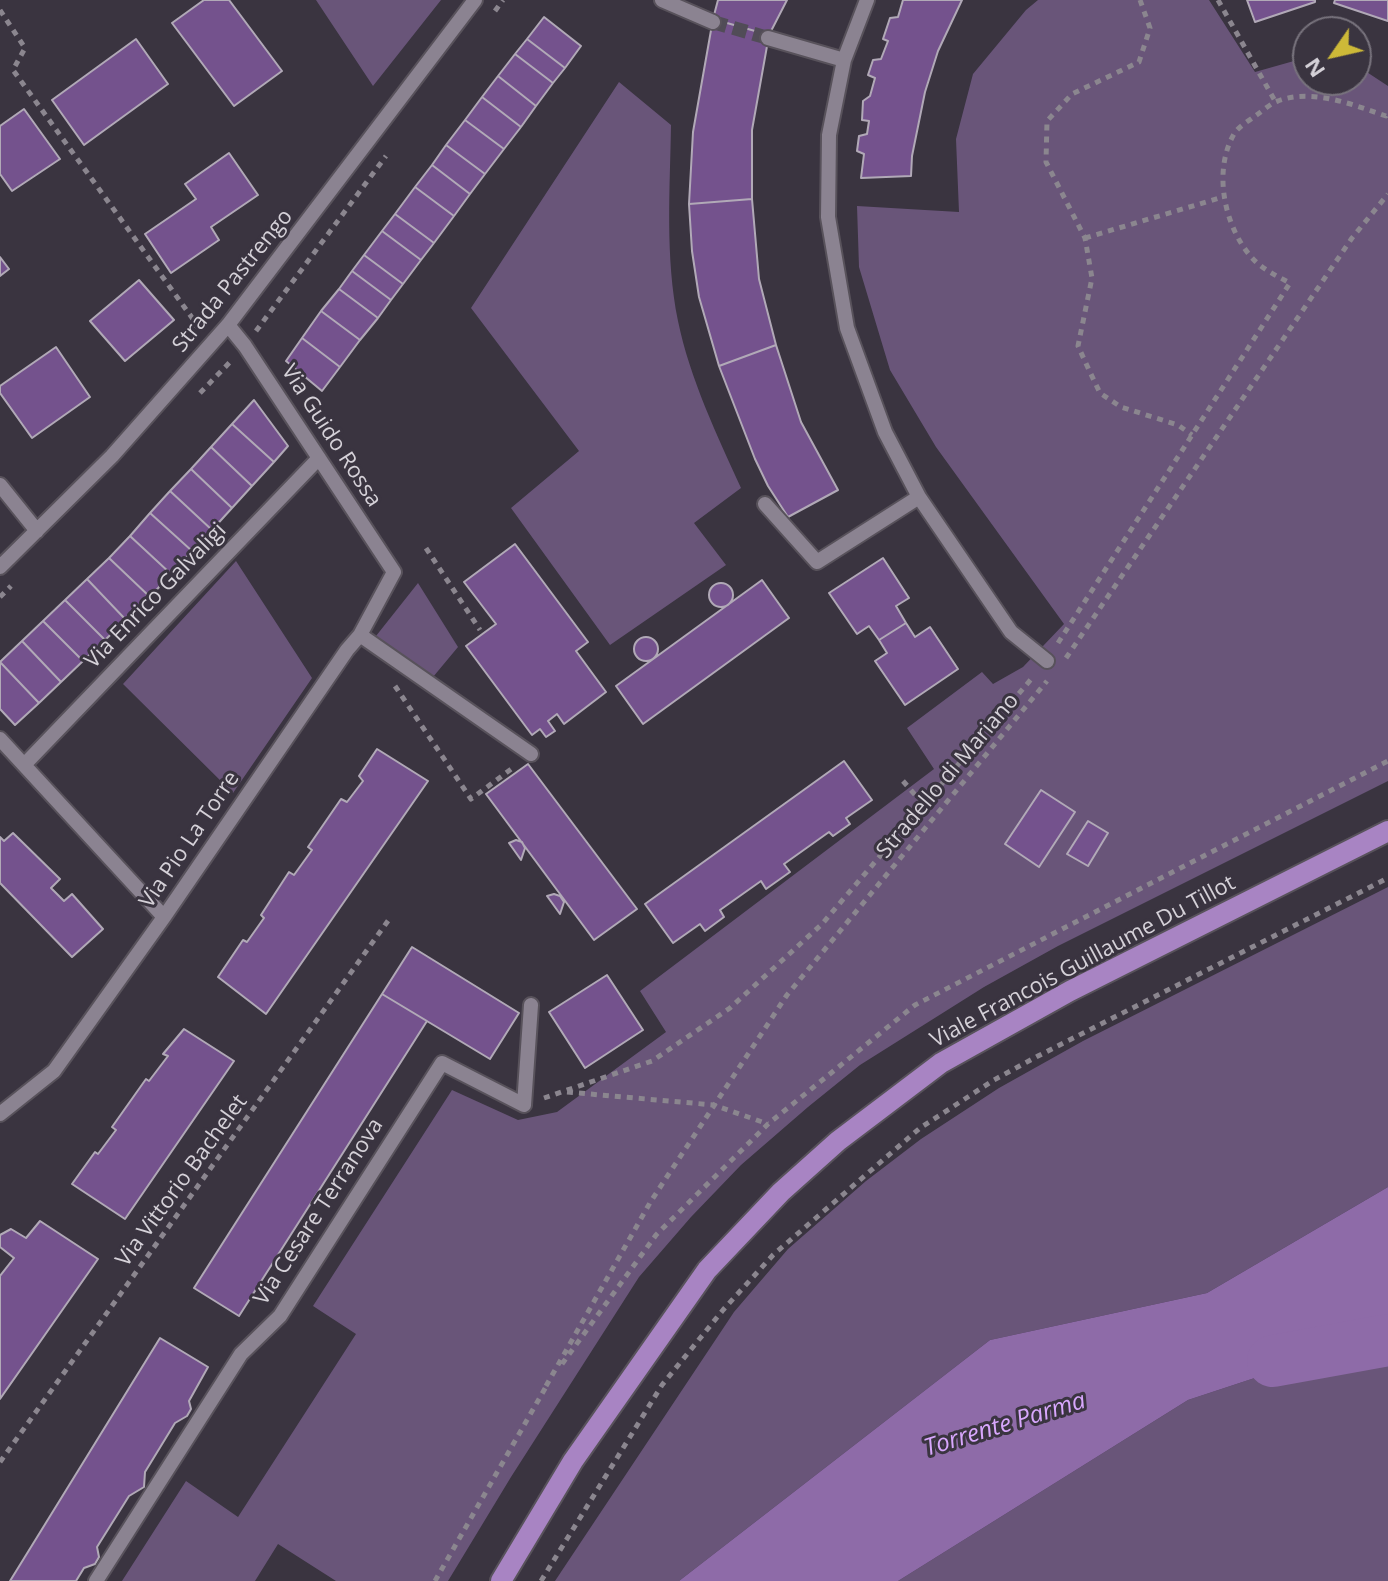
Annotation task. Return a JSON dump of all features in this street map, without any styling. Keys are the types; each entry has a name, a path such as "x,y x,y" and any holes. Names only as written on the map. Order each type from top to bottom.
{"main road":[{"name":"Viale Francois Guillaume Du Tillot","path":"501,1581 573,1461 707,1270 781,1192 838,1141 941,1063 1070,991 1388,831"}],"street":[{"name":"Strada Pastrengo","path":"0,567 112,456 192,368 475,0"},
{"path":"662,0 713,22"},
{"path":"867,0 844,60 829,135 828,217 847,328 885,432 919,497 1011,632 1052,664"},
{"path":"768,38 844,60"},
{"name":"Via Guido Rossa","path":"228,325 394,572"},
{"name":"Via Enrico Galvaligi","path":"25,764 319,458"},
{"path":"0,485 37,531"},
{"path":"765,504 817,562 919,497"},
{"name":"Via Pio La Torre","path":"0,1114 54,1071 164,917 339,660 360,635 394,572"},
{"path":"360,635 531,754"},
{"path":"0,739 164,917"},
{"path":"524,1105 531,1005"},
{"name":"Via Cesare Terranova","path":"96,1581 241,1354 280,1316 442,1063 524,1105"}],"path":[{"path":"1140,0 1150,28 1139,62 1072,94 1047,121 1046,162 1085,238 1092,278 1078,346 1100,393 1121,407 1178,425 1192,435"},
{"path":"1218,0 1275,101"},
{"path":"0,10 25,48 13,70 198,326 190,334"},
{"path":"1052,664 1192,435 1290,283 1267,271 1252,258 1236,234 1223,197 1225,158 1235,132 1275,101 1287,98 1325,98 1386,116 1388,114"},
{"path":"524,1105 652,1061 730,1008 822,924 924,805 1052,664 1352,238 1388,194"},
{"path":"1085,238 1223,197"},
{"path":"192,368 209,383"},
{"path":"426,548 480,630"},
{"name":"Stradello di Mariano","path":"546,1386 651,1201 787,995 1048,680"},
{"path":"394,686 471,799 531,754"},
{"path":"903,781 924,805"},
{"path":"541,1581 662,1385 723,1310 773,1255 920,1128 1038,1056 1388,878"},
{"name":"Via Vittorio Bachelet","path":"0,1462 390,918"},
{"path":"562,1092 714,1105 768,1124"}],"shaded area":[{"path":"316,0 441,0 373,86"},
{"path":"1038,0 1209,0 1255,72 1292,62 1292,96 1372,96 1372,76 1388,86 1388,781 1058,946 984,987 860,1065 808,1107 741,1165 639,1277 448,1581 336,1581 278,1544 255,1581 122,1581 186,1481 238,1517 356,1334 313,1306 452,1090 518,1120 557,1112 666,1032 640,991 934,769 907,728 982,672 993,684 1023,667 1064,624 936,447 890,370 859,267 857,206 959,212 956,139 973,74 1026,10"},
{"path":"619,82 671,125 670,248 678,321 697,385 741,488 694,523 726,565 610,645 511,508 579,451 471,308"},
{"path":"236,561 312,678 233,793 123,684"},
{"path":"418,583 458,647 433,677 376,636"},
{"path":"1388,887 1388,1187 1207,1293 990,1340 679,1581 555,1581 734,1312 788,1249 866,1181 921,1139 999,1088 1083,1041"},
{"path":"1388,1334 1388,1581 898,1581 1188,1400"}],"water":[{"path":"1388,1187 1388,1334 1188,1400 898,1581 679,1581 990,1340 1207,1293"}],"building":[{"path":"204,0 229,0 282,71 234,106 172,23"},
{"path":"718,0 787,0 769,35 713,19"},
{"path":"903,0 962,0 938,51 925,92 911,176 861,178 864,154 857,151 859,136 867,134 869,121 862,120 863,101 870,96 875,78 868,75 873,60 881,59 888,41 883,39 890,18 898,17"},
{"path":"1247,0 1315,0 1315,2 1255,22"},
{"path":"1335,0 1388,0 1388,21 1334,3"},
{"path":"544,17 581,46 565,68 527,39"},
{"path":"713,19 769,35 752,130 752,199 689,204 693,132"},
{"path":"136,39 168,84 84,145 52,100"},
{"path":"527,39 565,68 553,83 515,54"},
{"path":"515,54 553,83 536,106 498,76"},
{"path":"498,76 536,106 521,127 482,97"},
{"path":"482,97 521,127 504,149 465,120"},
{"path":"24,109 60,159 12,191 0,174 0,126"},
{"path":"465,120 504,149 485,174 446,145"},
{"path":"446,145 485,174 470,194 432,165"},
{"path":"229,153 258,195 211,227 219,240 171,273 145,234 196,199 185,184"},
{"path":"432,165 470,194 454,216 415,187"},
{"path":"415,187 454,216 434,243 395,214"},
{"path":"752,199 759,279 776,345 719,366 699,297 689,204"},
{"path":"395,214 434,243 421,260 382,231"},
{"path":"382,231 421,260 403,284 364,255"},
{"path":"364,255 403,284 391,300 352,271"},
{"path":"0,257 9,269 0,276"},
{"path":"352,271 391,300 378,318 339,289"},
{"path":"139,280 174,320 125,361 90,321"},
{"path":"339,289 378,318 360,340 321,311"},
{"path":"321,311 360,340 340,367 302,338"},
{"path":"302,338 340,367 322,391 286,361"},
{"path":"776,345 801,422 838,490 788,517 755,459 719,366"},
{"path":"56,347 90,397 32,438 0,393 0,386"},
{"path":"254,400 288,446 274,462 232,424"},
{"path":"232,424 274,462 252,486 211,447"},
{"path":"211,447 252,486 232,508 191,469"},
{"path":"191,469 232,508 212,530 170,491"},
{"path":"170,491 212,530 192,551 150,513"},
{"path":"150,513 192,551 171,574 130,536"},
{"path":"130,536 171,574 150,597 109,558"},
{"path":"515,544 588,642 576,651 606,692 564,724 557,714 548,721 555,731 546,737 540,729 532,735 466,646 496,624 464,582"},
{"path":"109,558 150,597 126,620 87,579"},
{"path":"883,558 909,598 896,606 906,623 879,640 869,626 857,634 829,593"},
{"path":"87,579 126,620 105,640 65,600"},
{"path":"762,580 789,618 643,724 616,686"},
{"path":"721,583 730,586 733,595 730,604 721,607 712,604 709,595 712,586"},
{"path":"65,600 105,640 83,661 43,621"},
{"path":"43,621 83,661 61,682 22,641"},
{"path":"906,623 915,637 930,627 958,669 905,705 875,661 887,653 879,640"},
{"path":"641,637 651,637 658,644 658,654 651,661 641,661 634,654 634,644"},
{"path":"22,641 61,682 39,703 0,662"},
{"path":"0,662 39,703 15,725 0,709"},
{"path":"377,749 428,781 266,1014 218,977 243,940 247,942 264,918 261,915 289,872 294,875 312,850 308,847 341,799 347,802 363,781 359,776"},
{"path":"844,761 872,800 846,818 850,824 833,836 829,832 784,864 790,872 766,889 761,881 720,910 724,917 705,931 700,924 673,943 645,904"},
{"path":"528,764 637,909 594,940 486,794"},
{"path":"1041,790 1075,812 1039,867 1005,844"},
{"path":"1088,821 1108,833 1088,866 1067,854"},
{"path":"13,833 60,879 51,888 64,901 72,894 103,929 72,957 0,883 0,837 4,841"},
{"path":"516,840 522,842 525,848 521,860 509,843"},
{"path":"554,894 564,902 560,914 547,896"},
{"path":"412,947 519,1013 490,1059 382,994"},
{"path":"607,975 643,1030 585,1068 549,1012"},
{"path":"382,994 427,1021 239,1316 194,1288"},
{"path":"184,1029 234,1061 125,1219 72,1184 116,1130 112,1127 146,1079 149,1081 168,1056 163,1054"},
{"path":"40,1221 98,1259 0,1399 0,1276 14,1258 0,1247 0,1235 11,1229 26,1238"},
{"path":"160,1338 208,1367 189,1401 191,1409 187,1416 175,1423 145,1472 144,1487 129,1496 97,1547 99,1557 95,1564 84,1568 76,1581 10,1581"}],"waterway":[{"name":"Torrente Parma","path":"1273,1361 1388,1340"}],"tunnel":[{"path":"713,22 768,38"}]}
